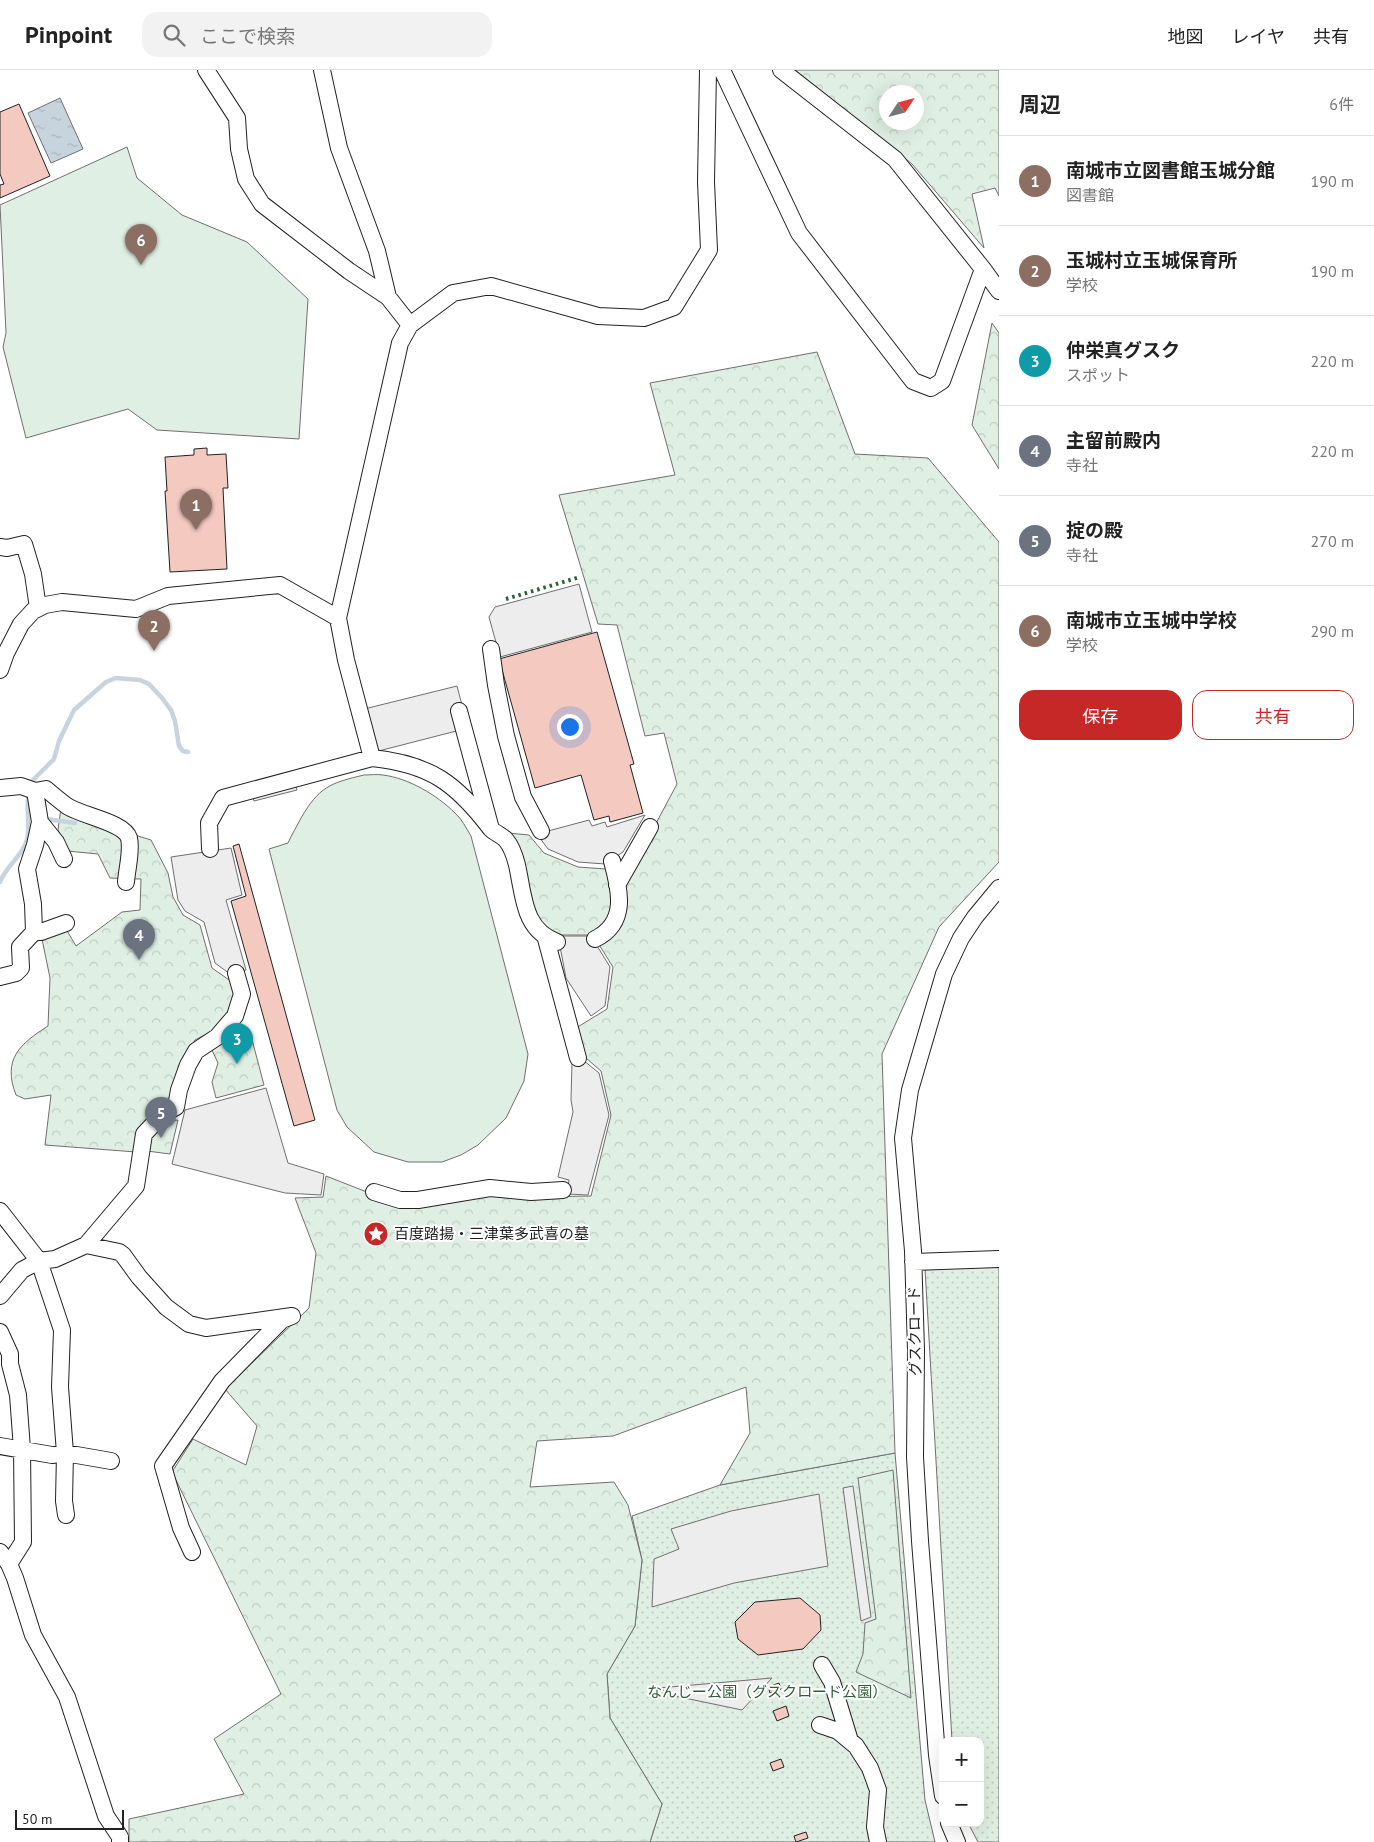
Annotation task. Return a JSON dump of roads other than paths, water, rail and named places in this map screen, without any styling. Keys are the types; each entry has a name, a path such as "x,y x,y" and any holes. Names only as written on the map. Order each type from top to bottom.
{"street":[{"path":"206,70 237,118 239,149 246,179 262,204 349,271 388,297 410,325"},
{"path":"322,70 338,148 377,251 388,297"},
{"path":"372,758 346,660 338,618 400,343 410,325 453,293 491,286 598,316 644,318 674,307 709,250 706,182 708,70"},
{"path":"722,70 799,233 913,381 931,388 942,381 983,269"},
{"path":"781,70 895,159 999,291"},
{"path":"0,547 7,548 24,544 33,574 38,608"},
{"path":"0,670 6,653 21,624 38,608 62,602 136,609 168,596 280,586 338,618"},
{"path":"491,649 501,711 523,797 541,831"},
{"path":"459,711 490,829"},
{"path":"210,849 209,822 223,798 372,758 396,760 421,768 444,780 462,795 490,829 506,840 514,854 529,919 535,930 552,940 578,1058"},
{"path":"0,788 46,789 68,806 86,815 117,826 128,836 130,845 126,882"},
{"path":"30,789 40,822 56,842 64,860"},
{"path":"34,932 27,869 40,822"},
{"path":"618,885 650,826"},
{"path":"594,939 614,923 620,908 618,885 612,860"},
{"name":"グスクロード","path":"941,1782 936,1756 920,1541 916,1457 916,1350 913,1262 903,1138 910,1090 944,974 961,938 975,917 999,888"},
{"path":"0,977 16,973 21,968 20,947 34,932 41,932 66,923"},
{"path":"0,1296 22,1270 38,1261 55,1260 86,1244 136,1186 144,1134 163,1114 176,1107 179,1090 188,1065 196,1051 217,1038 234,1016 242,994 236,973"},
{"path":"374,1192 400,1200 418,1200 490,1188 531,1192 563,1190"},
{"path":"0,1211 38,1261 62,1330 60,1387 65,1453 64,1501 66,1515"},
{"path":"86,1244 124,1255 139,1277 166,1307 189,1324 206,1328 292,1316 282,1320 222,1381 163,1466 174,1498 181,1528 192,1552"},
{"path":"913,1262 999,1259"},
{"path":"0,1332 10,1354 10,1364 18,1395 22,1449 23,1542 4,1558 33,1635 67,1697 106,1816 120,1837 120,1842"},
{"path":"0,1446 52,1455 65,1453 110,1461"},
{"path":"822,1665 832,1682 850,1741"},
{"path":"820,1724 838,1731 856,1746 870,1768 878,1790 875,1827 878,1842"},
{"path":"951,1827 957,1842"}],"water":[{"path":"60,98 83,149 51,163 28,113"}],"waterway":[{"path":"31,785 31,782 54,759 59,741 74,710 106,682 116,678 140,680 149,684 171,710 175,721 179,746 183,751 188,752"},
{"path":"0,882 22,851 27,840 29,793"},
{"path":"46,819 75,823"}],"place":[{"name":"南城市立玉城中学校","path":"141,265"},
{"name":"南城市立図書館玉城分館","path":"196,530"},
{"name":"玉城村立玉城保育所","path":"154,651"},
{"name":"主留前殿内","path":"139,960"},
{"name":"仲栄真グスク","path":"237,1064"},
{"name":"掟の殿","path":"161,1138"},
{"name":"百度踏揚・三津葉多武喜の墓","path":"376,1234"}],"park label":[{"name":"なんじー公園（グスクロード公園）","path":"767,1692"}]}
